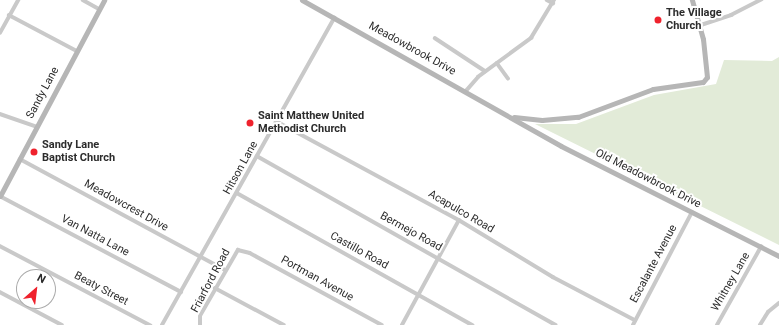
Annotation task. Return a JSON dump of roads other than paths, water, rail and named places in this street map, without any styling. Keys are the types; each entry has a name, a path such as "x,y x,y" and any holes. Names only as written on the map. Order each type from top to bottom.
{"main road":[{"name":"Sandy Lane","path":"0,196 104,0"},
{"name":"Meadowbrook Drive","path":"302,0 511,116"},
{"path":"511,116 542,120 578,117 653,89 706,81 706,65 701,25 692,0"},
{"name":"Old Meadowbrook Drive","path":"511,116 583,158 779,256"}],"street":[{"path":"0,33 18,0"},
{"path":"83,0 99,9"},
{"path":"466,91 485,71 531,38 554,2 547,0"},
{"path":"701,25 731,15 760,0"},
{"path":"10,15 77,51"},
{"name":"Hitson Lane","path":"162,325 334,18"},
{"path":"435,38 485,71"},
{"path":"497,63 508,78"},
{"path":"0,114 37,127"},
{"name":"Acapulco Road","path":"276,121 459,220 553,277 635,320"},
{"name":"Bermejo Road","path":"257,156 556,325"},
{"name":"Meadowcrest Drive","path":"20,159 225,270"},
{"name":"Castillo Road","path":"237,193 472,325"},
{"name":"Van Natta Lane","path":"0,196 181,292"},
{"name":"Escalante Avenue","path":"633,325 692,212"},
{"path":"402,325 459,220"},
{"name":"Beaty Street","path":"0,246 150,325"},
{"name":"Whitney Lane","path":"717,325 761,247"},
{"name":"Friarford Road","path":"200,325 200,316 235,251 242,250"},
{"name":"Portman Avenue","path":"242,250 382,325"},
{"path":"215,288 284,325"},
{"path":"0,292 62,325"},
{"path":"760,325 768,312 779,303"}],"place":[{"name":"The Village Church","path":"658,20"},
{"name":"Saint Matthew United Methodist Church","path":"250,123"},
{"name":"Sandy Lane Baptist Church","path":"34,152"}]}
